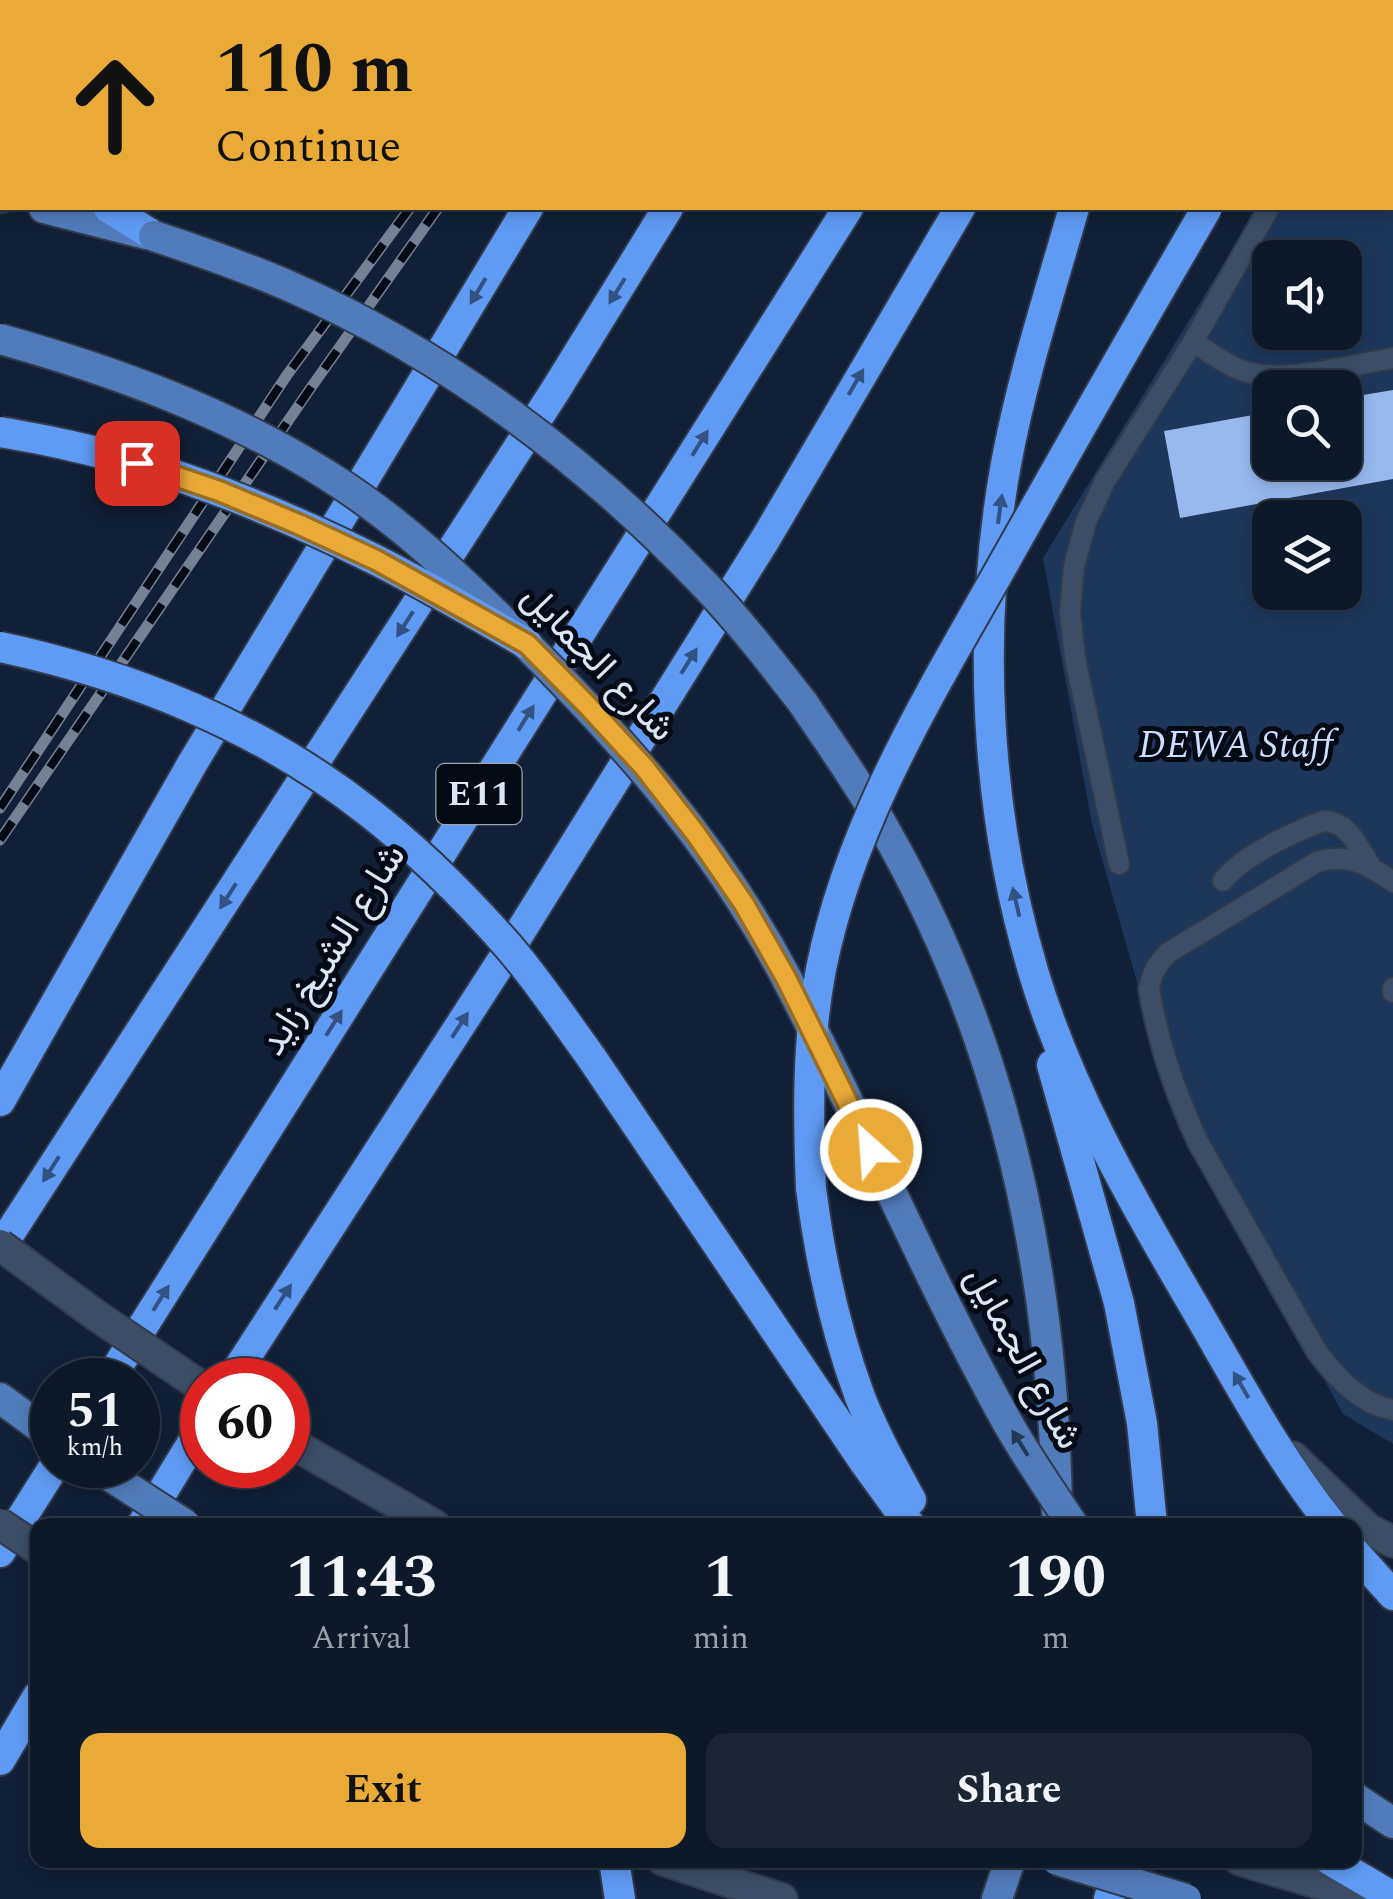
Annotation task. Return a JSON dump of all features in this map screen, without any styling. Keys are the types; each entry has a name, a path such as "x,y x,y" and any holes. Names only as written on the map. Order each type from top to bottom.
{"highway":[{"path":"112,210 154,236"},
{"path":"0,1101 202,747 527,210"},
{"path":"0,1246 555,391 667,210"},
{"name":"شارع الشيخ زايد","path":"123,1358 847,210"},
{"path":"245,1358 505,956 766,538 959,210"},
{"path":"1073,210 1024,382 1006,466 995,550 991,722 999,807 1014,892 1052,1067 1120,1303 1142,1424 1151,1518"},
{"path":"920,1518 862,1400 829,1296 818,1243 811,1188 809,1097 821,970 851,864 893,762 1205,210"},
{"path":"0,432 137,463 251,504 376,560 527,644"},
{"path":"0,647 132,684 195,708 254,738 367,810 466,901 552,1002 905,1518"},
{"path":"1034,974 1080,1091 1134,1203 1270,1435 1327,1518"},
{"path":"146,1518 180,1463"},
{"path":"0,1552 40,1488"},
{"path":"1362,1561 1393,1595"},
{"path":"0,1760 30,1709"},
{"path":"615,1868 620,1899"},
{"path":"1109,1899 1118,1868"},
{"path":"1344,1868 1393,1897"}],"main road":[{"path":"52,210 154,236 291,287 406,347 485,396 559,451 657,536 721,603 803,703 885,829 920,896 965,999 1002,1106 1035,1252 1045,1326 1057,1518"},
{"name":"شارع الجمايل","path":"0,339 146,386 298,458 372,505 453,570 644,767 744,904 786,978 973,1358 1008,1423 1069,1518"},
{"path":"0,1398 30,1420"},
{"path":"129,1488 175,1518"},
{"path":"1362,1803 1393,1823"},
{"path":"998,1899 1008,1868"},
{"path":"1083,1868 1186,1899"}],"street":[{"path":"0,1246 180,1372"},
{"path":"1270,1435 1356,1518"},
{"path":"310,1454 422,1518"},
{"path":"1362,1523 1393,1542"},
{"path":"0,1524 30,1544"},
{"path":"687,1868 782,1899"},
{"path":"1267,1868 1371,1899"}],"lane":[{"path":"1119,864 1075,658 1070,612 1074,566 1086,522 1106,481 1193,342 1268,210"},
{"path":"1193,342 1240,370 1266,376 1393,358"},
{"path":"1223,881 1248,858 1324,821 1342,824 1370,866"},
{"path":"1393,882 1356,860 1317,862 1168,953 1151,975 1149,989 1170,1075 1183,1110 1317,1352 1352,1391 1374,1406 1393,1410"}],"green space":[{"name":"DEWA Staff","path":"1257,210 1393,210 1393,1444 1343,1414 1170,1098 1092,824 1043,558"}],"building":[{"path":"1393,390 1393,479 1278,500 1252,500 1252,505 1180,518 1164,431 1252,415 1252,480 1362,480 1362,395"}],"railway":[{"path":"0,808 287,375 409,210"},
{"path":"0,840 437,210"}],"route":[{"path":"137,463 219,491 376,560 527,644 644,767 744,904 786,978 871,1150"}]}
